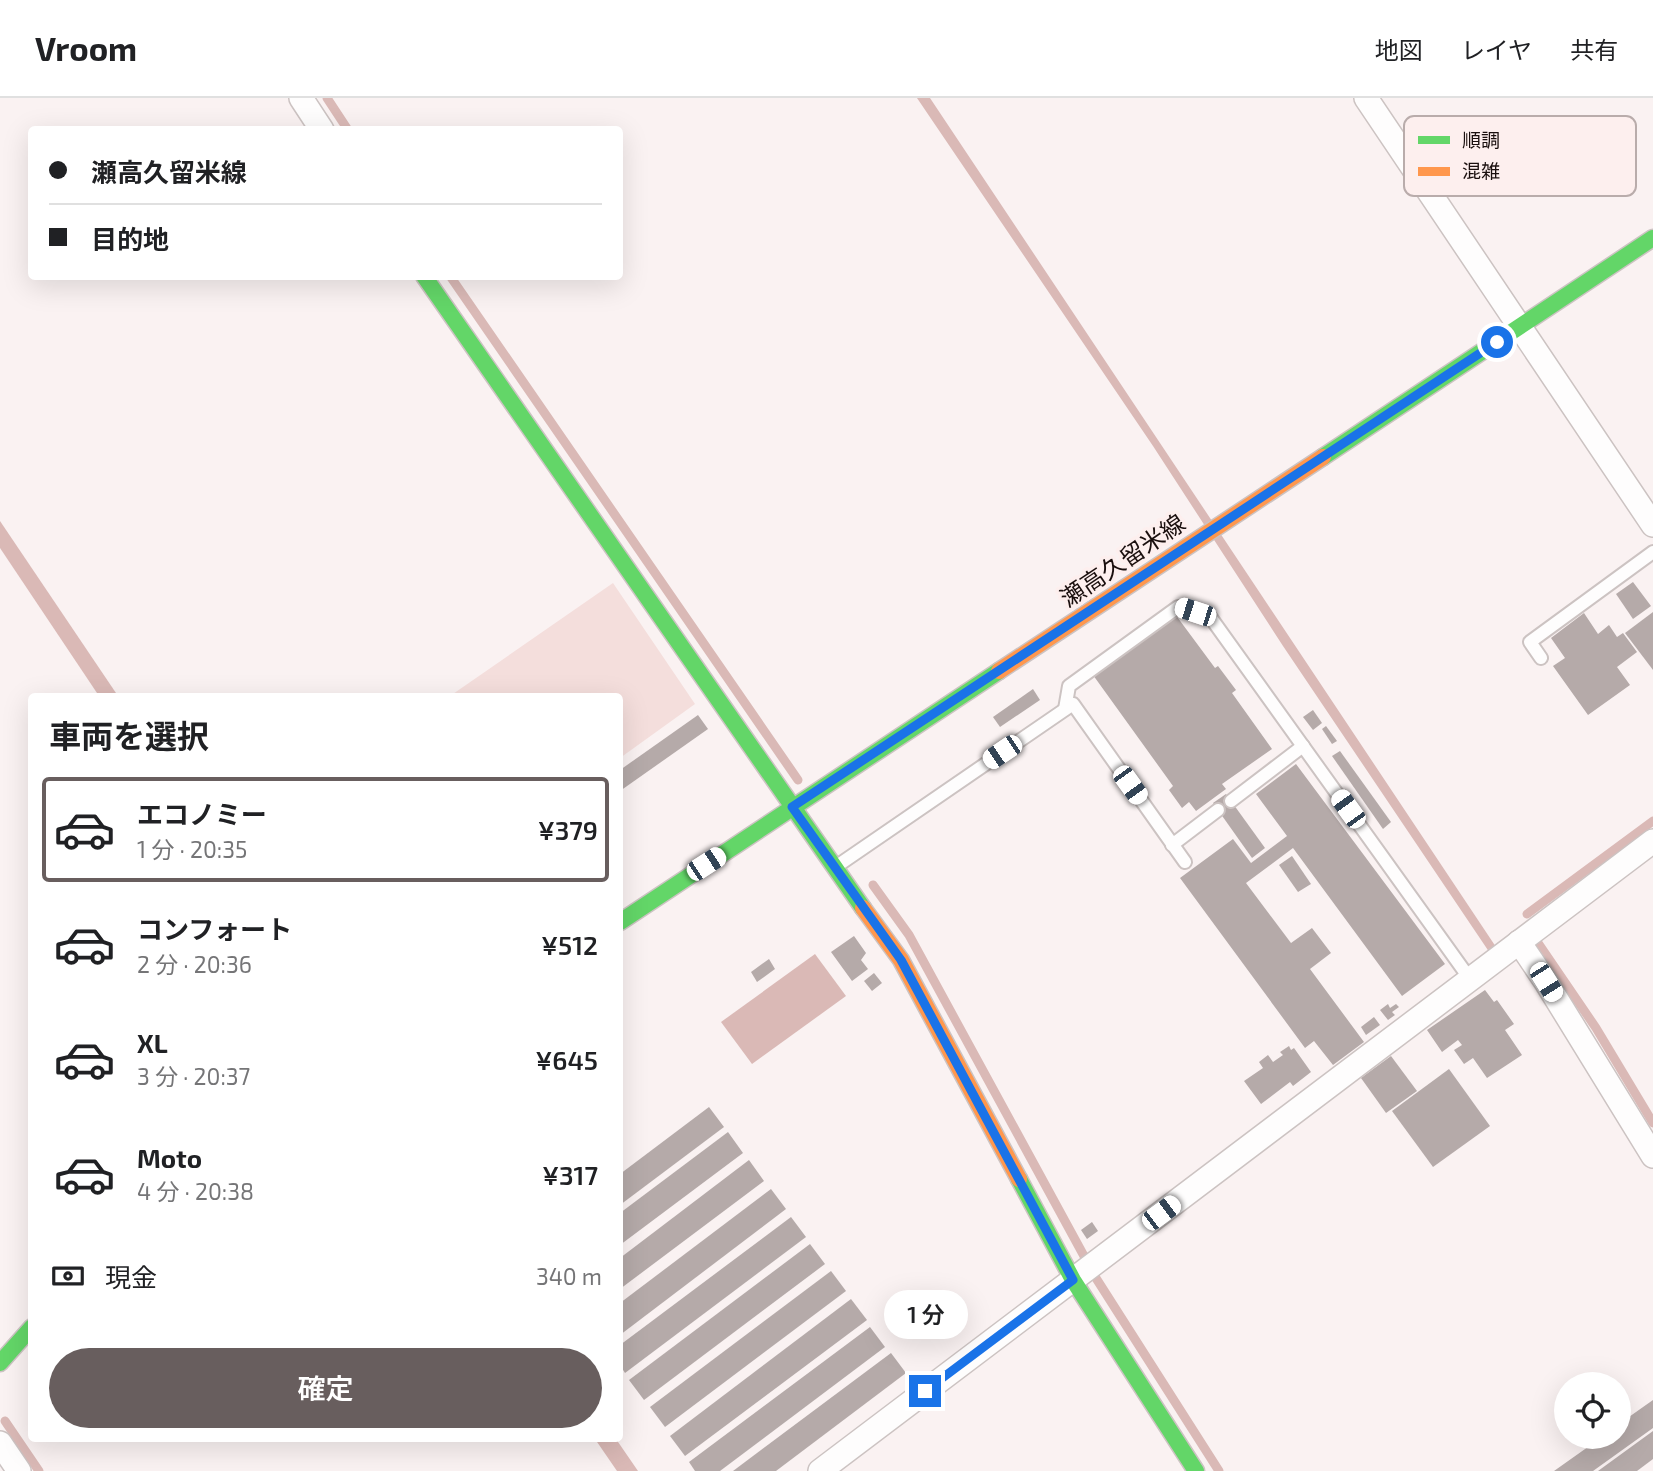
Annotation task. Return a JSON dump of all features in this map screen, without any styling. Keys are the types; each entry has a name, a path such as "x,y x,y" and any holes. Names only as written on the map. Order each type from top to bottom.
{"street":[{"path":"301,98 319,126"},
{"path":"1366,98 1404,155"},
{"path":"1432,196 1653,525"},
{"name":"瀬高久留米線","path":"623,920 1653,238"},
{"path":"427,280 834,868 901,960 1073,1280 1196,1471"},
{"path":"820,1471 1653,842"},
{"path":"1519,942 1653,1156"},
{"path":"0,1363 28,1332"},
{"path":"0,1443 19,1471"}],"lane":[{"path":"1541,658 1530,642 1653,552"},
{"path":"1065,709 1069,686 1178,607 1211,618 1470,979"},
{"path":"834,868 1073,704 1185,862"},
{"path":"1231,800 1303,746"},
{"path":"1172,845 1218,810"}],"shaded area":[{"path":"917,98 930,98 1508,965 1502,971 1283,646 1153,446"},
{"path":"0,521 116,693 97,693 0,548"},
{"path":"613,583 695,704 623,756 623,693 454,693"},
{"path":"815,954 846,996 752,1064 721,1022"},
{"path":"597,1442 618,1442 638,1471 617,1471"}],"building":[{"path":"1633,582 1651,606 1633,619 1616,594"},
{"path":"1653,612 1653,670 1625,633"},
{"path":"1584,613 1598,634 1609,625 1617,637 1623,633 1637,652 1617,667 1630,685 1588,715 1553,666 1565,658 1551,638"},
{"path":"1175,614 1215,668 1218,666 1236,690 1232,693 1272,749 1222,784 1226,789 1196,811 1189,802 1182,808 1169,790 1173,786 1093,675"},
{"path":"1033,689 1040,700 1000,727 993,717"},
{"path":"1313,710 1322,723 1313,730 1303,717"},
{"path":"698,715 708,729 623,789 623,768"},
{"path":"1326,726 1337,741 1332,744 1322,729"},
{"path":"1340,751 1391,822 1383,829 1332,756"},
{"path":"1296,764 1445,964 1402,996 1293,848 1246,883 1291,943 1312,928 1331,953 1310,969 1364,1042 1333,1065 1314,1041 1305,1048 1180,878 1233,839 1251,863 1287,836 1256,794"},
{"path":"1226,794 1265,848 1252,858 1213,803"},
{"path":"1292,856 1311,884 1298,892 1279,865"},
{"path":"854,936 866,953 861,960 868,969 852,981 831,952"},
{"path":"769,959 775,969 757,982 751,972"},
{"path":"874,973 882,983 872,991 864,981"},
{"path":"1485,990 1494,1002 1497,1000 1514,1024 1505,1030 1522,1055 1487,1078 1473,1058 1464,1064 1454,1050 1462,1045 1458,1040 1442,1052 1427,1030"},
{"path":"1388,1004 1390,1008 1396,1004 1399,1007 1392,1012 1395,1015 1388,1020 1380,1010"},
{"path":"1374,1017 1380,1025 1366,1035 1361,1027"},
{"path":"1289,1046 1291,1050 1294,1048 1311,1072 1293,1086 1290,1082 1261,1104 1244,1081 1263,1068 1259,1062 1268,1055 1273,1062 1283,1055 1280,1052"},
{"path":"1391,1056 1417,1091 1386,1113 1361,1078"},
{"path":"1449,1069 1490,1126 1433,1167 1392,1111"},
{"path":"709,1107 724,1127 623,1203 623,1172"},
{"path":"728,1132 743,1153 623,1243 623,1211"},
{"path":"749,1160 764,1181 623,1287 623,1256"},
{"path":"771,1189 786,1209 623,1333 623,1301"},
{"path":"791,1217 806,1237 625,1373 623,1343"},
{"path":"1092,1222 1098,1231 1087,1239 1081,1230"},
{"path":"810,1244 825,1264 644,1400 629,1380"},
{"path":"831,1271 846,1291 665,1427 650,1407"},
{"path":"851,1299 867,1320 685,1456 670,1436"},
{"path":"870,1327 885,1347 720,1471 695,1471 689,1462"},
{"path":"891,1353 906,1373 776,1471 733,1471"},
{"path":"1653,1400 1653,1428 1631,1444 1631,1416"},
{"path":"1653,1431 1653,1459 1637,1471 1598,1471 1631,1449"},
{"path":"1585,1449 1624,1449 1593,1471 1554,1471"}],"waterway":[{"path":"327,98 345,126"},
{"path":"453,280 798,780"},
{"path":"1527,914 1653,821"},
{"path":"873,885 909,935 1084,1256"},
{"path":"1536,940 1596,1028 1653,1123"},
{"path":"1094,1275 1219,1471"},
{"path":"5,1421 39,1471"}],"traffic: fast":[{"path":"1323,457 1653,238"},
{"path":"427,280 863,908"},
{"path":"623,920 999,671"},
{"path":"1019,1179 1073,1280 1196,1471"},
{"path":"0,1363 28,1332"}],"traffic: slow":[{"path":"999,671 1323,457"},
{"path":"863,908 901,960 1019,1179"}],"route":[{"path":"925,1391 1073,1280 901,960 792,807 1497,342"}]}
